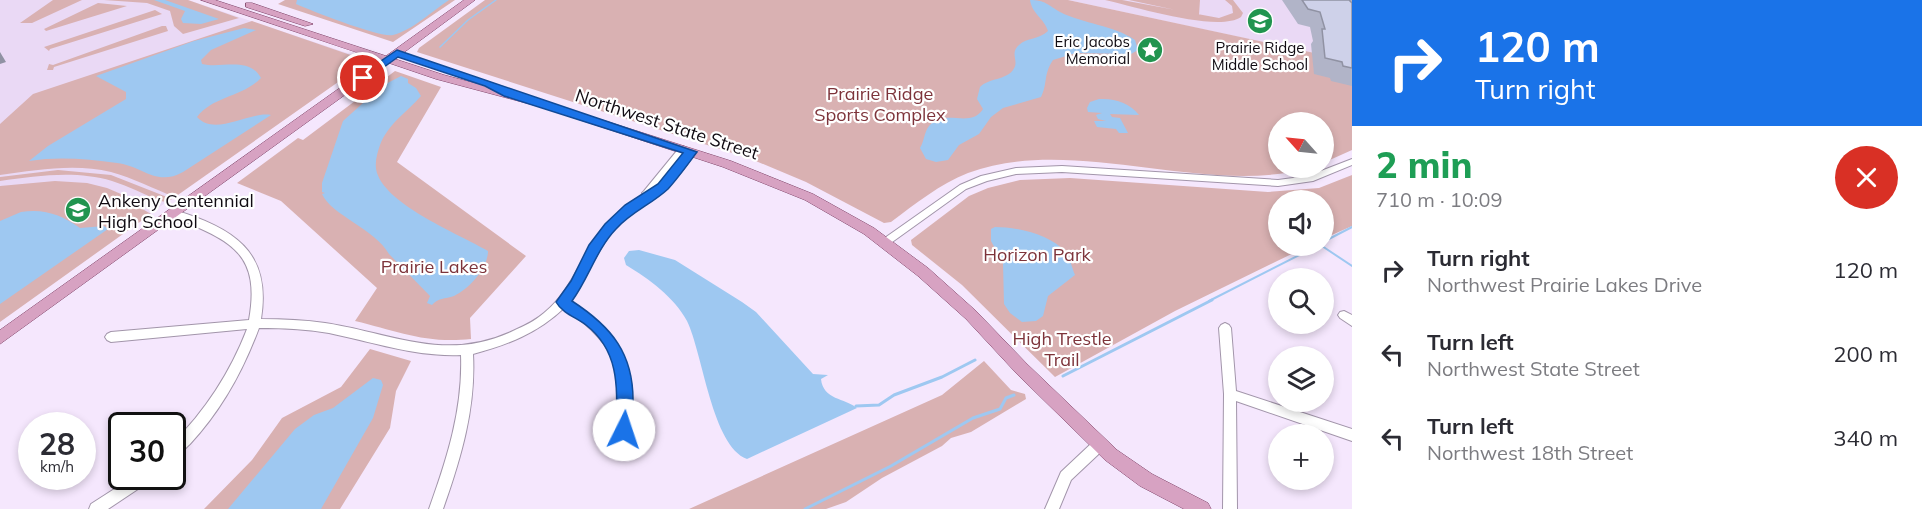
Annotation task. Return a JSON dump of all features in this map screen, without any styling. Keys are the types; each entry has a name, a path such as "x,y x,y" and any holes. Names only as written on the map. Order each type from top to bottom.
{"main road":[{"name":"Northwest State Street","path":"206,0 392,57"},
{"name":"Northwest State Street","path":"235,0 461,83 508,94 687,151 795,190 884,242 947,292 1099,444 1146,480 1202,509"},
{"path":"0,338 470,0"}],"street":[{"path":"111,337 255,325 321,327 358,333 413,350 466,351 522,333 545,319 563,302 577,284 590,255 602,237 619,218 643,198 662,187 687,151"},
{"path":"884,242 963,187 984,178 1016,171 1062,169 1278,183 1310,179 1352,162"},
{"path":"174,213 230,238 248,256 259,286 255,325 220,399 186,437"},
{"path":"563,302 594,322 609,339 619,358 627,389 623,441"},
{"path":"1225,328 1230,394 1230,509"},
{"path":"436,509 453,462 466,408 466,351"},
{"path":"1230,394 1352,435"},
{"path":"1052,509 1066,476 1099,444"},
{"path":"96,509 124,490"}],"shaded area":[{"name":"Ankeny Centennial High School","path":"0,0 188,0 362,58 312,100 0,319"},
{"name":"Prairie Ridge Middle School","path":"1068,0 1352,0 1352,61 1253,40"}],"green space":[{"path":"53,0 82,0 32,23 20,23"},
{"path":"104,0 188,0 239,18 183,34 174,26 170,11 147,3"},
{"path":"285,0 455,0 393,42 278,4"},
{"name":"Prairie Ridge Sports Complex","path":"485,0 1068,0 1352,61 1352,150 1334,158 1334,112 1268,112 1268,175 1226,176 1094,162 1051,160 1009,163 968,173 928,195 891,222 884,223 806,182 751,159 417,52 419,48"},
{"path":"1105,0 1122,0 1219,18 1233,13 1232,6 1225,0 1233,0 1243,13 1241,17 1230,21 1214,22 1175,17"},
{"path":"1129,0 1200,0 1199,15"},
{"path":"98,3 127,6 46,31 44,29"},
{"path":"155,10 162,14 49,51 44,47"},
{"path":"252,21 368,61 175,197 127,177 97,169 56,168 0,175 0,124 33,94"},
{"path":"166,26 168,31 54,67 53,70 47,70 49,64 53,65"},
{"name":"Prairie Lakes","path":"395,71 441,87 397,162 526,256 470,318 471,339 426,338 355,321 377,288 281,201 237,183 298,138 303,140"},
{"path":"58,170 111,175 172,199 167,202 160,201 112,181 84,176 56,175 0,181 0,177"},
{"name":"Horizon Park","path":"1352,175 1352,226 1334,234 1334,190 1294,190 1319,188"},
{"name":"Horizon Park","path":"1070,178 1268,192 1268,256 1288,256 1175,311 1055,377 962,285 912,245 911,240 969,196 988,188 1020,180"},
{"path":"55,181 87,183 107,188 128,197 134,204 151,214 0,322 0,186"},
{"path":"370,349 411,361 396,391 390,428 340,509 204,509 252,460 282,418 341,387"},
{"name":"High Trestle Trail","path":"984,361 1011,390 1025,394 1026,399 971,432 951,438 942,446 882,478 846,502 826,509 689,509 942,395"}],"water":[{"path":"154,0 165,0 219,19 201,24 183,23 181,19 185,11"},
{"path":"297,0 449,0 415,25 400,33 386,35 330,18 296,4"},
{"path":"1030,0 1043,2 1069,16 1126,35 1135,40 1138,50 1131,54 1076,53 1053,60 1041,97 1003,108 991,117 979,134 959,145 948,160 936,162 926,159 920,148 929,125 938,119 978,115 983,109 977,99 980,87 1010,73 1015,67 1016,48 1048,31 1033,9"},
{"path":"244,28 256,30 211,50 201,60 202,64 242,65 256,71 261,78 246,89 211,105 197,117 213,125 253,116 271,115 183,172 173,176 157,177 126,165 84,159 29,161 48,146 126,99 126,92 96,76 194,41"},
{"path":"401,76 408,79 408,83 416,88 421,96 383,138 376,159 377,173 384,185 409,208 488,251 485,264 471,283 460,293 439,300 432,305 427,303 430,296 382,245 334,209 322,194 325,193 322,192 322,183 343,121 382,86"},
{"path":"1099,99 1122,102 1139,115 1110,114 1112,117 1120,118 1128,133 1097,127 1094,121 1106,121 1098,119 1096,115 1102,113 1088,112 1087,108 1090,102"},
{"path":"21,212 45,212 66,219 80,228 104,226 108,229 0,304 0,221"},
{"path":"995,227 1013,228 1043,236 1060,246 1069,258 1075,275 1048,296 1043,316 1036,321 1022,322 1010,313 1004,304 1003,263 991,241 991,229"},
{"path":"639,250 675,260 756,312 813,374 828,375 821,379 830,395 857,408 747,459 735,451 725,437 717,418 693,336 682,312 660,289 626,265 624,258 629,251"},
{"path":"373,378 381,380 383,385 373,418 321,509 228,509 295,429 314,415 333,408"}],"building":[{"name":"Prairie Ridge Middle School","path":"1302,0 1349,0 1352,3 1352,68 1343,66 1342,62 1325,58 1322,29 1325,29 1320,12 1308,9"}],"waterway":[{"path":"440,47 468,20 496,0"},
{"path":"1334,236 1352,227"},
{"path":"1334,254 1352,266"},
{"path":"1209,301 1297,256"},
{"path":"1063,376 1212,300"},
{"path":"856,406 879,405 894,395 942,377 975,360"},
{"path":"805,509 891,466 973,418 1000,409 1006,398 1014,395"}],"place":[{"name":"Prairie Ridge Middle School","path":"1260,21"},
{"name":"Eric Jacobs Memorial","path":"1150,50"},
{"name":"Ankeny Centennial High School","path":"78,210"}],"route":[{"path":"363,78 397,53 488,84 508,94 691,152 662,187 630,208 610,227 594,248 577,284 563,302 594,322 615,349 626,379 624,430"}]}
